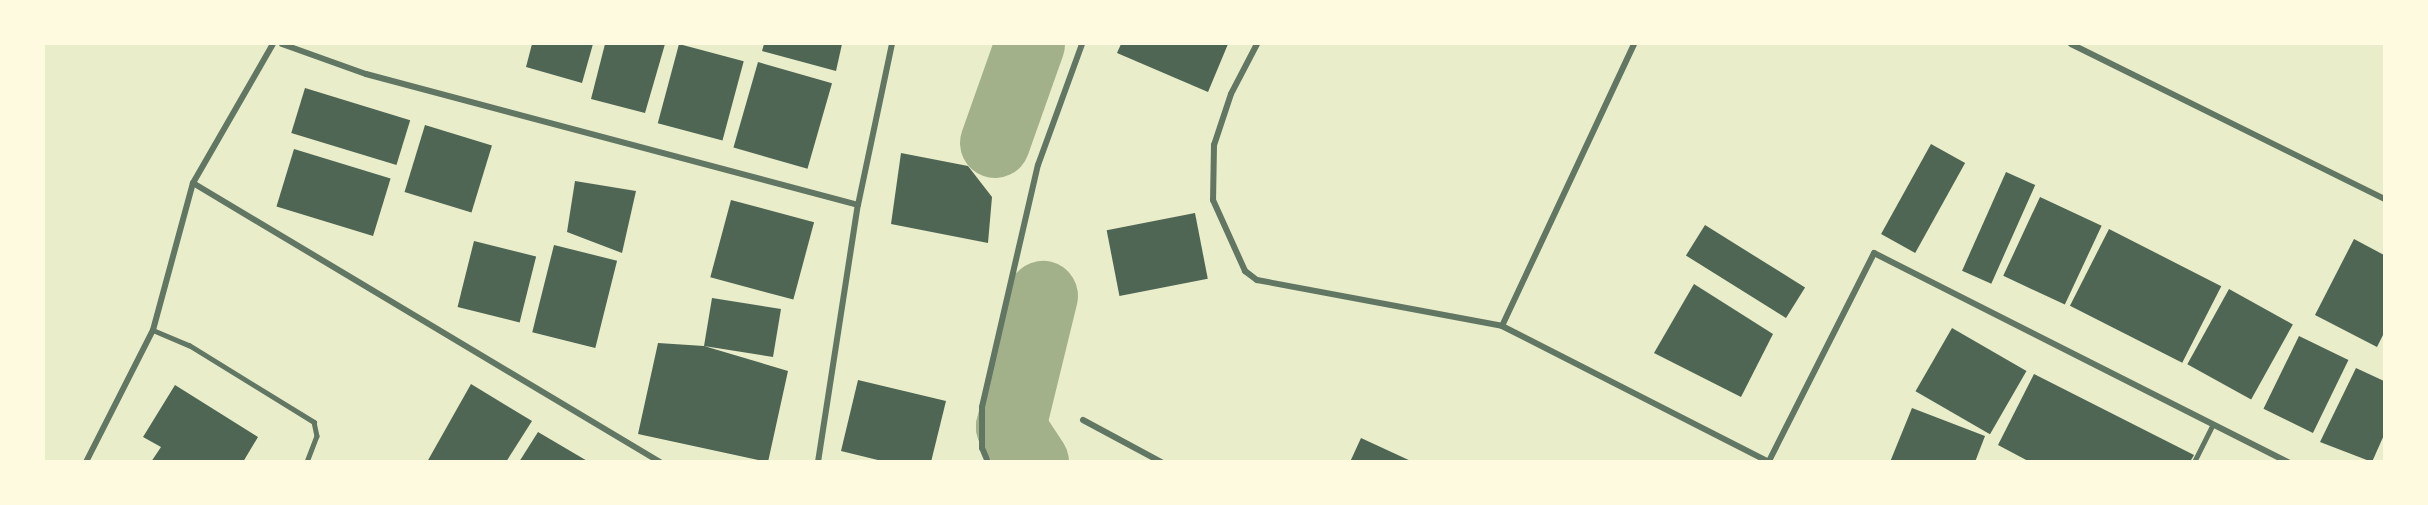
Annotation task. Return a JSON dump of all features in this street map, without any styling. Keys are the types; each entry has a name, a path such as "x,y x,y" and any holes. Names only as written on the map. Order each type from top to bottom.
{"street":[{"path":"86,462 153,330 193,183 273,44"},
{"path":"282,44 366,74 858,205"},
{"path":"818,462 858,205 892,44"},
{"path":"988,462 982,448 982,407 1038,165 1082,44"},
{"path":"1257,44 1231,94 1214,144 1213,200 1245,271 1257,280 1502,326 1769,461 1874,253 2288,462"},
{"path":"1502,326 1634,44"},
{"path":"2071,44 2385,199"},
{"path":"193,183 660,462"},
{"path":"1083,420 1161,462"}],"lane":[{"path":"153,330 189,345 314,422 317,436 307,462"},
{"path":"2194,462 2213,424"}],"building":[{"path":"532,44 593,44 582,83 526,67"},
{"path":"605,44 665,44 645,113 591,99"},
{"path":"679,44 744,61 722,141 658,123"},
{"path":"764,44 842,44 836,71 762,51"},
{"path":"1121,44 1228,44 1208,92 1117,53"},
{"path":"758,62 832,83 807,169 733,148"},
{"path":"305,88 410,120 396,165 291,133"},
{"path":"425,125 492,145 471,212 405,192"},
{"path":"1931,144 1965,163 1915,253 1881,234"},
{"path":"294,149 391,179 373,236 276,206"},
{"path":"901,153 968,166 992,197 988,243 891,224"},
{"path":"2006,172 2035,185 1991,284 1962,271"},
{"path":"575,181 636,191 622,253 567,232"},
{"path":"2040,197 2102,226 2065,305 2003,276"},
{"path":"731,200 814,222 793,300 710,277"},
{"path":"1195,213 1208,279 1119,296 1107,230"},
{"path":"1705,225 1805,288 1786,318 1686,256"},
{"path":"2109,229 2221,286 2182,363 2070,306"},
{"path":"2354,239 2384,255 2384,333 2377,347 2315,315"},
{"path":"474,241 536,256 520,322 458,307"},
{"path":"554,245 617,261 595,348 532,332"},
{"path":"1694,284 1773,334 1741,397 1654,353"},
{"path":"2229,289 2293,324 2251,400 2187,364"},
{"path":"712,298 781,309 773,357 704,346"},
{"path":"1952,328 2026,371 1990,434 1916,391"},
{"path":"2299,336 2348,360 2313,433 2263,409"},
{"path":"658,343 704,346 788,371 768,462 638,434"},
{"path":"2356,368 2384,381 2384,435 2372,462 2320,442"},
{"path":"2034,374 2194,455 2190,462 2030,462 1998,445"},
{"path":"858,380 946,401 931,462 886,462 841,451"},
{"path":"471,384 532,421 506,462 427,462"},
{"path":"175,385 258,437 243,462 151,462 161,447 143,437"},
{"path":"1912,408 1985,436 1975,462 1890,462"},
{"path":"538,432 589,462 519,462"},
{"path":"1361,438 1413,462 1350,462"}],"waterway":[{"path":"995,143 1030,44"},
{"path":"1034,462 1011,427 1043,296"}]}
